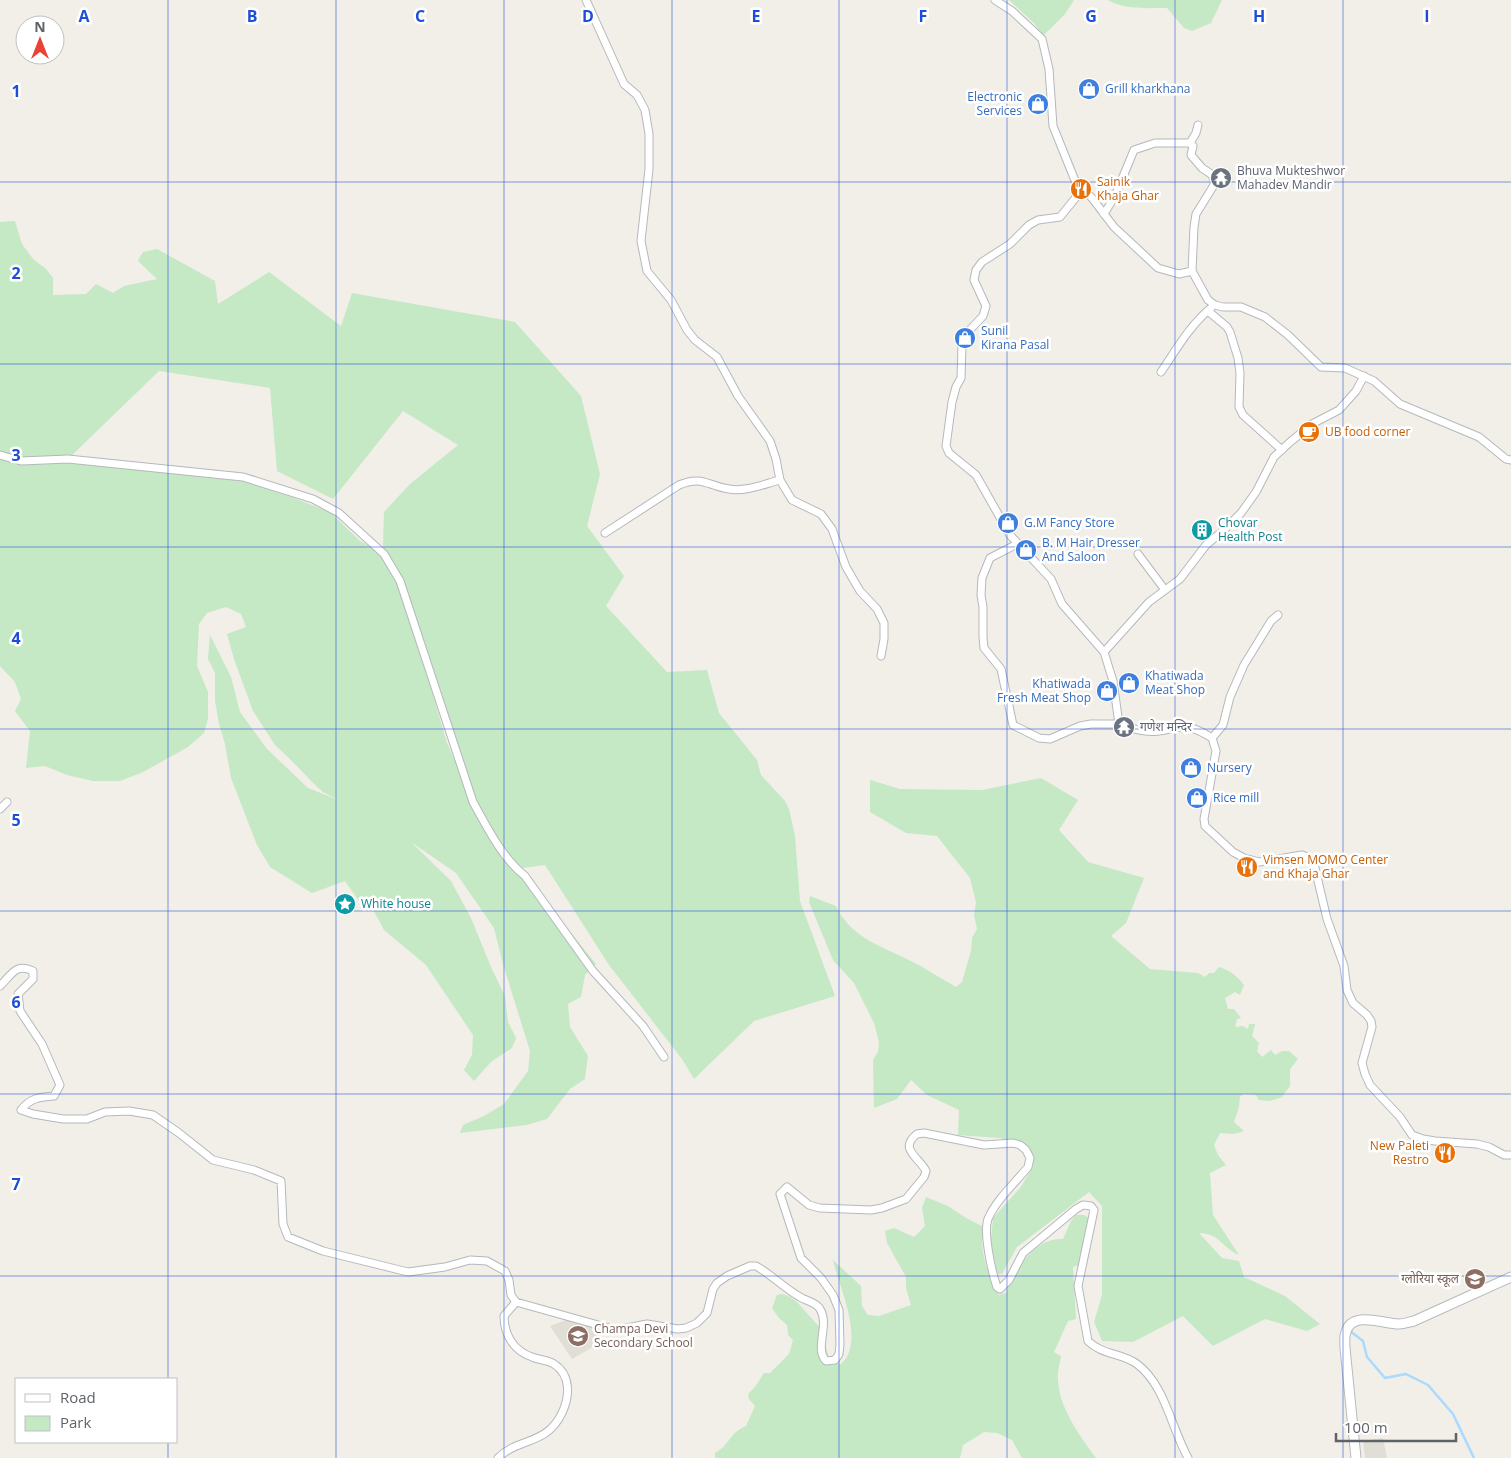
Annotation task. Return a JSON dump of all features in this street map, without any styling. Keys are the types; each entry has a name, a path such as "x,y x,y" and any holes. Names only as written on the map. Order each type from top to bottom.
{"main road":[{"path":"1356,1458 1345,1348 1346,1331 1350,1325 1354,1321 1367,1320 1401,1324 1414,1321 1511,1277"}],"street":[{"path":"586,0 624,84 636,95 645,110 649,134 649,169 642,241 643,257 647,271 672,300 687,330 695,340 716,357 738,396 770,441 776,458 780,480 792,500 821,514 832,529 846,567 860,591 877,609 884,623 882,656"},
{"path":"995,0 1012,11 1042,39 1048,69 1053,126 1076,183 1092,198 1114,227 1158,268 1179,274 1192,271"},
{"path":"1190,143 1198,125"},
{"path":"1104,214 1115,196 1134,150 1155,143 1190,143"},
{"path":"1190,143 1193,146 1191,155 1214,179 1214,185 1196,214 1194,228 1192,271 1208,300 1215,305 1223,307 1241,307 1265,318 1288,335 1321,367 1345,368 1364,376 1374,381 1400,404 1479,437 1506,459 1511,460"},
{"path":"1082,190 1060,217 1038,220 1029,225 1010,244 982,262 976,270 974,280 986,306 983,316 965,335 962,345 961,378 956,387 952,402 946,446 949,453 976,474 993,507 1017,544 1052,579 1062,604 1104,652 1113,681 1119,724"},
{"path":"1161,372 1192,328 1215,305"},
{"path":"1208,311 1227,327 1230,332 1240,373 1239,407 1243,415 1282,450"},
{"path":"1104,652 1149,602 1180,579 1206,545 1223,532 1241,513 1256,492 1274,457 1312,424 1339,410 1356,391 1364,376"},
{"path":"0,455 21,461 68,459 243,477 313,499 339,512 346,518 384,554 400,581 473,802 490,832 515,869 525,876 593,971 642,1026 664,1057"},
{"path":"605,534 679,485 691,480 704,481 730,489 748,489 780,480"},
{"path":"1017,544 990,558 982,578 981,595 984,648 1001,669 1013,725 1039,738 1050,739 1080,726 1091,724 1119,724 1139,731 1160,732 1190,726 1212,738 1216,751 1204,819 1205,826 1233,852 1244,858 1259,862 1297,855 1309,858 1315,868 1328,919 1340,955 1347,990 1354,1003 1371,1021 1372,1028 1362,1063 1370,1085 1400,1117 1412,1135 1435,1141 1477,1144 1489,1147 1504,1155 1511,1155"},
{"path":"1138,554 1165,590"},
{"path":"1212,738 1223,725 1230,697 1244,665 1272,621 1278,615"},
{"path":"0,809 6,802"},
{"path":"0,986 18,968 25,967 33,971 34,979 18,994 20,1011 42,1044 60,1085 54,1096 39,1097 27,1102 21,1110 63,1119 87,1119 105,1112 129,1111 152,1115 213,1160 254,1170 281,1181 283,1224 288,1237 323,1251 408,1272 445,1267 470,1260 487,1261 505,1271 509,1280 511,1295 516,1302 616,1330 647,1324 678,1329 697,1323 707,1313 713,1289 717,1283 727,1276 750,1266 756,1266 783,1287 820,1309 824,1324 821,1349 823,1357 826,1361 835,1360 839,1354 840,1344 838,1310 834,1295 821,1278 801,1258 780,1194 787,1187 809,1205 820,1208 871,1210 882,1208 906,1200 924,1177 926,1171 924,1166 909,1149 909,1143 917,1134 924,1133 984,1145 1013,1143 1020,1145 1026,1150 1030,1158 1028,1166 995,1207 987,1221 987,1242 993,1276 997,1287 1000,1289 1009,1280 1024,1254 1076,1209 1083,1205 1091,1206 1094,1210 1078,1286 1088,1341 1102,1351 1135,1362 1149,1375 1160,1390 1177,1436 1188,1458"},
{"path":"498,1458 512,1449 546,1434 558,1422 568,1399 565,1375 560,1369 553,1363 530,1357 519,1351 513,1346 508,1337 504,1316 516,1302"}],"shaded area":[{"name":"Champa Devi Secondary School","path":"566,1320 600,1329 598,1344 572,1359 550,1326"},
{"path":"1383,1438 1387,1458 1365,1458 1363,1441"}],"green space":[{"path":"1009,0 1074,0 1065,14 1043,36 1034,23"},
{"path":"1108,0 1222,0 1211,23 1192,31 1184,28 1167,8 1129,7"},
{"path":"15,221 22,244 33,259 46,269 53,278 53,295 86,294 96,284 113,293 124,286 157,279 138,261 143,252 157,249 215,281 218,304 269,272 341,326 352,293 515,322 581,396 600,474 587,526 624,576 606,606 667,672 707,670 719,713 757,760 761,775 785,801 789,809 795,836 800,901 835,996 754,1021 694,1079 682,1059 609,965 545,865 523,868 525,876 596,964 585,975 581,997 568,1004 570,1027 588,1056 585,1079 570,1089 547,1119 526,1125 460,1133 463,1125 484,1116 504,1104 528,1071 530,1051 494,928 456,873 411,842 451,881 471,918 505,996 508,1022 516,1038 512,1048 491,1062 474,1081 464,1070 472,1055 473,1035 426,965 384,930 368,900 361,904 345,881 312,893 270,867 257,845 231,778 215,701 215,673 208,659 210,635 231,677 240,712 267,749 308,788 336,799 323,792 275,745 253,711 227,634 246,627 241,614 226,607 207,613 199,624 197,666 208,692 208,719 204,733 188,747 143,772 120,781 93,781 67,775 45,766 26,768 30,731 15,711 21,699 15,682 0,666 0,457 22,465 59,460 21,461 0,455 0,222","holes":["159,371 270,388 277,471 333,499 403,411 458,445 410,484 384,512 383,546 387,558 359,540 330,512 237,479 68,459","416,637 470,794 447,743"]},
{"path":"1041,778 1078,800 1059,830 1088,862 1144,878 1126,923 1111,936 1150,969 1198,973 1205,977 1209,973 1214,973 1219,967 1230,972 1244,985 1240,995 1235,992 1225,998 1228,1009 1234,1009 1241,1018 1237,1019 1235,1027 1243,1026 1248,1029 1249,1024 1255,1024 1252,1036 1259,1043 1257,1051 1262,1057 1271,1050 1275,1055 1282,1051 1289,1051 1298,1059 1290,1069 1290,1086 1282,1097 1270,1101 1259,1100 1256,1095 1243,1094 1240,1097 1234,1122 1244,1131 1234,1134 1220,1133 1214,1145 1218,1155 1226,1165 1210,1173 1213,1215 1239,1255 1217,1238 1199,1233 1222,1258 1239,1261 1244,1277 1285,1296 1320,1324 1307,1331 1265,1319 1213,1346 1183,1316 1133,1342 1102,1341 1094,1322 1102,1295 1102,1206 1089,1192 1017,1247 1002,1274 997,1274 991,1240 993,1218 1020,1188 1033,1167 1034,1160 1023,1144 1000,1138 958,1135 959,1110 927,1095 911,1080 897,1099 874,1108 873,1060 878,1052 879,1042 874,1023 854,983 833,960 809,902 810,896 836,906 849,926 867,939 915,963 956,987 962,982 971,951 972,938 977,929 974,915 976,902 970,878 937,836 906,833 870,812 870,780 900,789 982,790"},
{"path":"926,1197 948,1206 984,1227 982,1243 985,1263 999,1295 1006,1293 1014,1274 1027,1256 1035,1249 1044,1243 1063,1239 1071,1221 1076,1215 1084,1215 1089,1218 1090,1223 1079,1265 1073,1267 1076,1319 1068,1321 1054,1352 1061,1356 1058,1377 1062,1401 1071,1421 1096,1458 1022,1458 1012,1440 997,1433 984,1432 963,1445 960,1458 715,1458 715,1453 736,1432 746,1426 755,1406 749,1399 748,1394 764,1373 770,1373 789,1354 793,1340 788,1335 787,1325 772,1308 777,1295 789,1296 797,1302 821,1329 829,1358 832,1362 841,1364 848,1354 851,1342 851,1329 849,1314 833,1260 861,1286 862,1306 868,1315 879,1316 911,1305 906,1288 906,1277 887,1243 885,1231 894,1228 914,1237 925,1226 922,1208"}],"waterway":[{"path":"1350,1331 1363,1341 1367,1357 1385,1378 1406,1374 1428,1385 1453,1414 1474,1458"}],"place":[{"name":"Grill kharkhana","path":"1089,89"},
{"name":"Electronic Services","path":"1038,104"},
{"name":"Bhuva Mukteshwor Mahadev Mandir","path":"1221,178"},
{"name":"Sainik Khaja Ghar","path":"1081,189"},
{"name":"Sunil Kirana Pasal","path":"965,338"},
{"name":"UB food corner","path":"1309,432"},
{"name":"G.M Fancy Store","path":"1008,523"},
{"name":"Chovar Health Post","path":"1202,530"},
{"name":"B. M Hair Dresser And Saloon","path":"1026,550"},
{"name":"Khatiwada Meat Shop","path":"1129,683"},
{"name":"Khatiwada Fresh Meat Shop","path":"1107,691"},
{"name":"गणेश मन्दिर","path":"1124,727"},
{"name":"Nursery","path":"1191,768"},
{"name":"Rice mill","path":"1197,798"},
{"name":"Vimsen MOMO Center and Khaja Ghar","path":"1247,867"},
{"name":"White house","path":"345,904"},
{"name":"New Paleti Restro","path":"1445,1153"},
{"name":"ग्लोरिया स्कूल","path":"1475,1279"},
{"name":"Champa Devi Secondary School","path":"578,1336"}]}
